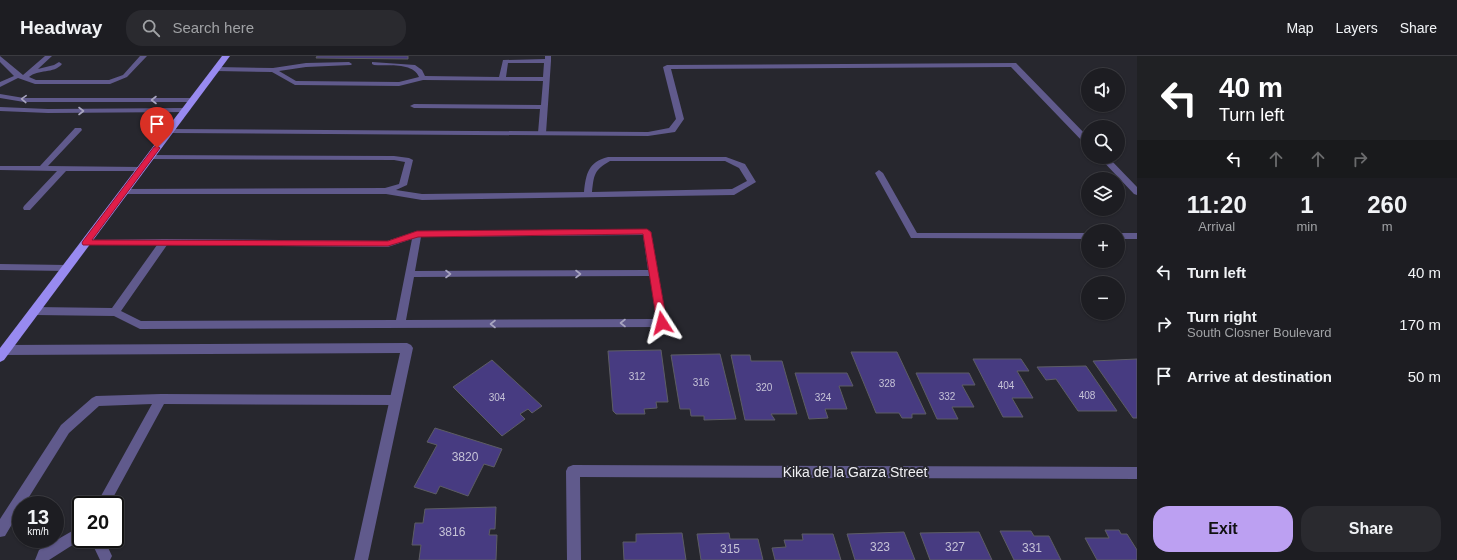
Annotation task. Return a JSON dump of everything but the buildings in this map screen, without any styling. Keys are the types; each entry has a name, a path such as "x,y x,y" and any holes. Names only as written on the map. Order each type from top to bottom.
{"main road":[{"path":"3,353 226,56"}],"street":[{"path":"170,131 648,134 672,130 680,119 667,66 1013,65 1081,135"},
{"path":"1110,164 1137,192"},
{"path":"879,173 914,236 1081,236"},
{"path":"1125,236 1137,236"},
{"path":"3,353 407,348 361,560"},
{"name":"Kika de la Garza Street","path":"574,560 573,471 1137,473"}],"lane":[{"path":"30,73 49,56"},
{"path":"0,58 21,77 35,82 110,82 125,76 144,56"},
{"path":"502,78 505,61 548,58 542,134"},
{"path":"374,63 413,66 420,71 424,78"},
{"path":"0,85 30,73 56,67 59,64"},
{"path":"216,69 273,70 306,65 349,64"},
{"path":"273,70 294,83 399,84 424,78 546,79"},
{"path":"0,96 24,100 193,100"},
{"path":"414,106 544,107"},
{"path":"0,109 48,111 185,110"},
{"path":"41,168 78,130"},
{"path":"150,157 394,158 410,160 403,185 386,191"},
{"path":"124,192 386,191 422,197 588,195 734,192 752,182 742,166 726,159 608,159 594,166 590,175 588,195"},
{"path":"0,168 141,169"},
{"path":"28,208 63,169"},
{"path":"34,311 115,312 140,325 662,323 647,232 417,234 388,244 164,242 86,243"},
{"path":"400,324 417,234"},
{"path":"115,312 164,242"},
{"path":"0,267 67,268"},
{"path":"409,274 654,273"},
{"path":"107,496 161,399"},
{"path":"0,531 65,429 96,401 161,399 396,400"},
{"path":"42,560 44,555 72,538"},
{"path":"102,548 105,556"}],"route":[{"path":"157,148 86,243 164,242 388,244 417,234 647,232 662,323"}]}
